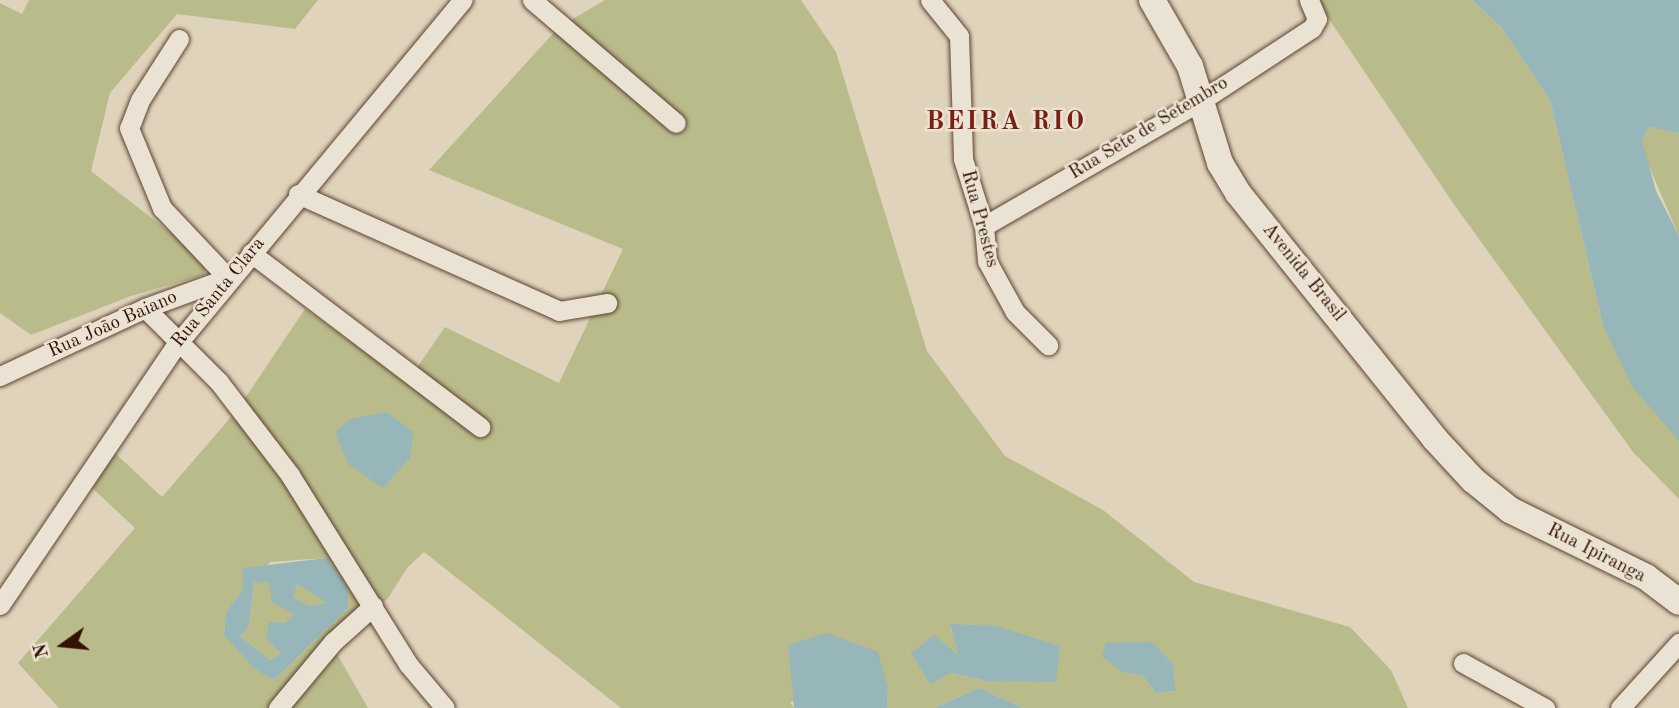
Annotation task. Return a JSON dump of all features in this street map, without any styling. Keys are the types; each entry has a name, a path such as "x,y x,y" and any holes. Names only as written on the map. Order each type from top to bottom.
{"street":[{"name":"Rua Santa Clara","path":"0,605 177,344 228,278 463,0"},
{"path":"532,0 676,122"},
{"name":"Rua Prestes","path":"930,0 959,36 962,159 984,226 987,261 1014,312 1048,345"},
{"name":"Avenida Brasil","path":"1152,0 1173,31 1202,100 1220,163 1238,192 1435,439 1474,480 1510,510"},
{"name":"Rua Sete de Setembro","path":"984,226 1202,100 1312,28 1317,19 1309,0"},
{"path":"179,40 140,100 129,128 162,208 228,278"},
{"path":"298,194 559,311 607,303"},
{"path":"251,253 480,427"},
{"name":"Rua João Baiano","path":"0,376 145,308 228,278"},
{"path":"145,308 177,344 219,382 290,475 408,664 444,708"},
{"name":"Rua Ipiranga","path":"1510,510 1646,577 1679,602"},
{"path":"278,708 332,642 373,606"},
{"path":"1620,708 1679,643"},
{"path":"1463,663 1545,708"}],"green space":[{"path":"29,0 318,0 295,29 177,14 110,93 91,171 207,261 204,275 131,296 31,335 0,313 0,3 22,14"},
{"path":"605,0 801,0 836,52 927,351 1005,456 1103,510 1194,582 1350,627 1391,670 1408,708 1023,708 979,688 934,708 887,708 888,689 790,702 794,708 621,708 424,552 407,568 388,598 333,647 368,708 59,708 18,663 135,528 90,486 115,453 162,497 237,410 305,309 407,382 445,327 559,383 623,249 429,170 559,27","holes":["326,558 348,608 274,680 224,635 226,612 270,562","950,625 987,681 951,673 960,657","1142,675 1175,691 1156,693"]},
{"path":"1316,0 1472,0 1501,27 1550,100 1603,325 1679,441 1679,499 1633,452 1453,203"},
{"path":"1649,127 1679,133 1679,236 1645,157 1642,140"},
{"path":"254,581 269,583 295,614 284,623 281,653 270,660 240,636 249,626"},
{"path":"297,583 328,603 308,606 292,597"}],"water":[{"path":"1472,0 1679,0 1679,133 1649,127 1642,140 1656,191 1679,236 1679,441 1631,385 1603,325 1550,100 1501,27"},
{"path":"387,412 413,432 410,458 383,488 348,464 335,432 350,419"},
{"path":"326,558 348,589 348,608 274,680 255,669 224,635 226,612 243,590 243,568","holes":["254,582 269,583 272,602 295,614 284,623 269,622 266,638 281,653 270,660 240,636 249,626","298,584 327,603 308,606 293,597"]},
{"path":"950,624 996,626 1060,646 1056,682 987,681 951,673 930,684 911,653 934,635 959,656"},
{"path":"827,633 878,652 888,689 887,708 794,708 788,645"},
{"path":"1152,642 1173,664 1175,691 1156,693 1142,675 1122,672 1102,656 1106,643"},
{"path":"979,688 1023,708 934,708"}],"district":[{"name":"BEIRA RIO","path":"1006,123"}]}
